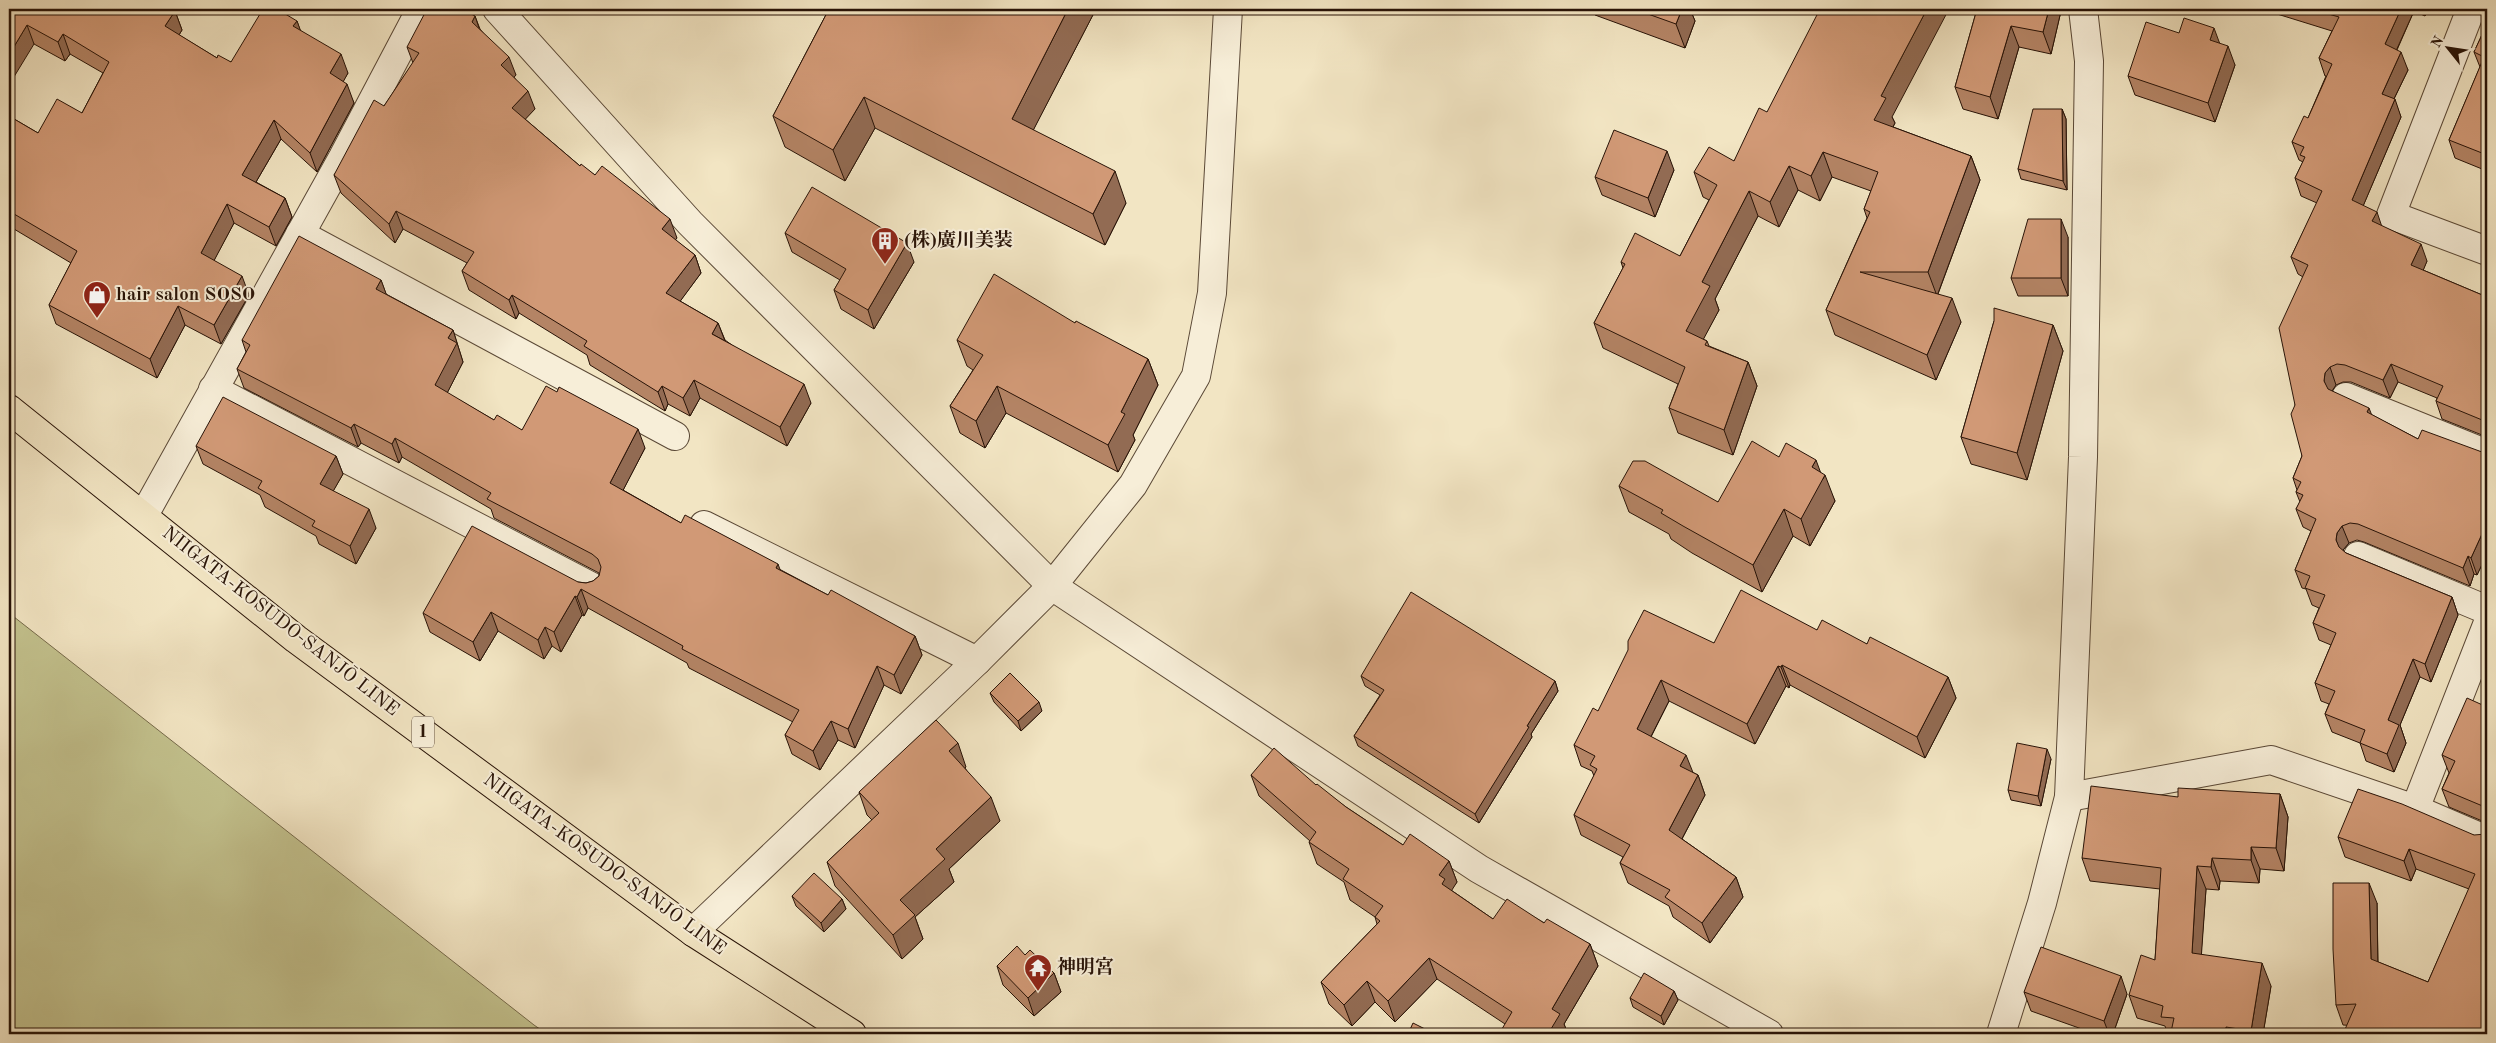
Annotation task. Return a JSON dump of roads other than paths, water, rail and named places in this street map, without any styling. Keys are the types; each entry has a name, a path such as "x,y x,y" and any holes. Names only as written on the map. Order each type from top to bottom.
{"main road":[{"name":"NIIGATA-KOSUDO-SANJŌ LINE","path":"9,409 144,515 296,639 693,932 852,1034"}],"street":[{"path":"144,515 300,234 421,9"},
{"path":"497,9 690,223 1052,586 1479,869 1769,1034"},
{"path":"693,932 978,660 1052,586 1133,485 1196,376 1212,293 1228,9"},
{"path":"2001,1034 2042,903 2069,797 2083,438 2089,61 2083,9"},
{"path":"2471,9 2391,215 2487,251"},
{"path":"300,234 675,436"},
{"path":"213,389 592,587"},
{"path":"2346,397 2487,454"},
{"path":"704,525 978,660"},
{"path":"2358,556 2487,610"},
{"path":"2415,809 2487,625"},
{"path":"2069,797 2271,760 2415,809 2487,840"}],"place":[{"name":"(株)廣川美装","path":"885,265"},
{"name":"hair salon SOSO","path":"97,319"},
{"name":"神明宮","path":"1038,992"}]}
